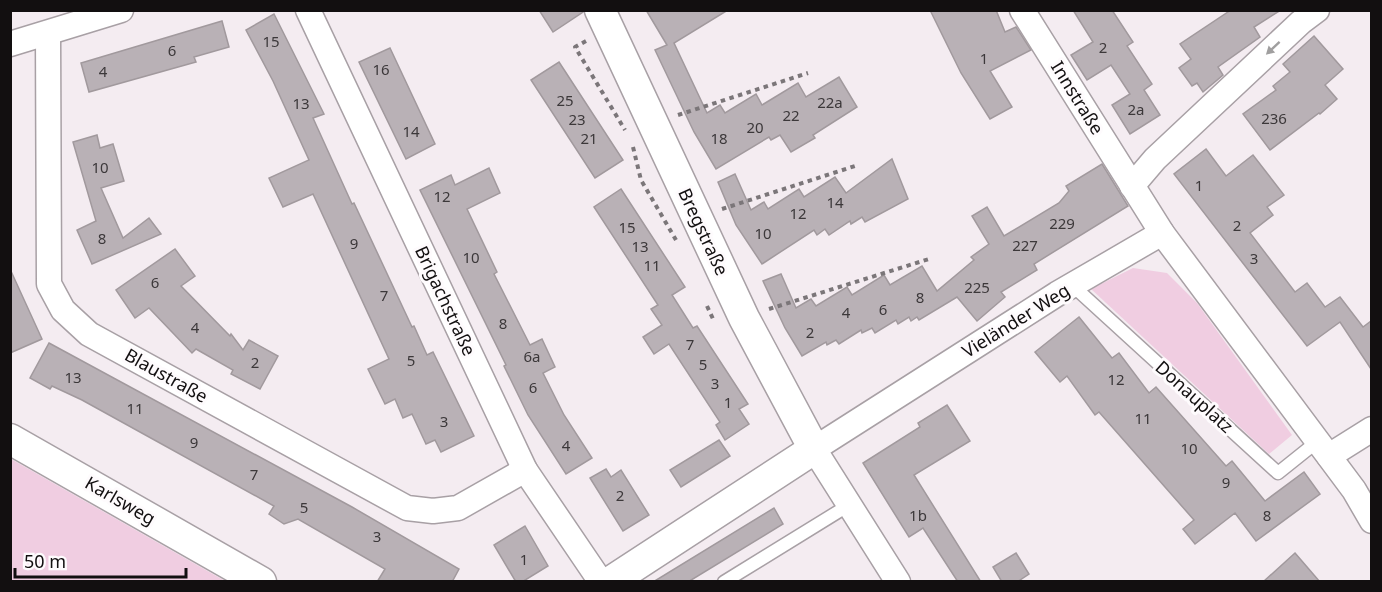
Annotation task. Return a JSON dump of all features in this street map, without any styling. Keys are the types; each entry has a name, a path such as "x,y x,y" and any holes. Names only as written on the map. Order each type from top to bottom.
{"street":[{"path":"10,44 121,10"},
{"name":"Brigachstraße","path":"308,10 525,470 601,582"},
{"name":"Bregstraße","path":"600,10 744,318 814,449"},
{"name":"Innstraße","path":"1022,10 1132,186"},
{"path":"1317,10 1301,22 1181,135 1132,186 1162,233 1354,490 1371,521"},
{"name":"Blaustraße","path":"48,33 49,284 63,310 89,334 407,508 433,511 458,508 525,470"},
{"name":"Vieländer Weg","path":"610,582 1072,285 1162,233"},
{"path":"1323,449 1371,429"},
{"name":"Karlsweg","path":"10,439 261,582"},
{"path":"814,449 898,582"}],"lane":[{"name":"Donauplatz","path":"1072,285 1278,473 1323,449"},
{"path":"724,582 849,505"}],"path":[{"path":"652,123 808,73"},
{"path":"696,218 855,166"},
{"path":"744,318 928,259"}],"shaded area":[{"path":"1133,268 1167,273 1197,303 1292,435 1269,454 1091,289"},
{"path":"11,459 225,581 11,581"}],"building":[{"path":"539,10 583,10 583,12 553,32"},
{"path":"646,10 728,10 674,43 707,113 720,105 725,113 756,94 762,105 798,83 806,97 839,77 857,107 813,135 815,138 791,152 780,135 771,140 769,137 716,169 694,132 655,50 667,45"},
{"path":"930,10 996,10 1005,32 1016,27 1031,50 990,71 1012,107 990,119 961,73"},
{"path":"1073,10 1112,10 1133,42 1127,46 1152,84 1144,90 1160,115 1130,134 1112,105 1130,94 1111,65 1087,80 1071,55 1093,42"},
{"path":"1231,10 1281,10 1254,27 1260,37 1218,67 1223,75 1203,92 1197,83 1192,86 1179,68 1191,59 1180,44"},
{"path":"274,14 324,114 313,118 352,204 354,203 412,327 414,326 427,355 433,352 474,436 441,452 435,440 426,444 412,414 403,418 395,399 385,404 368,369 389,359 313,194 283,207 269,178 309,160 273,81 246,30"},
{"path":"222,21 229,47 194,57 196,62 89,92 81,63"},
{"path":"1314,36 1343,69 1325,85 1337,99 1270,150 1243,114 1276,90 1273,86 1290,72 1283,64"},
{"path":"390,48 435,144 406,159 359,62"},
{"path":"559,62 623,160 595,178 531,80"},
{"path":"97,135 100,148 113,144 124,181 101,188 123,238 149,218 161,234 92,264 77,230 96,221 73,142"},
{"path":"1206,149 1226,176 1253,155 1284,195 1267,207 1273,215 1250,233 1295,292 1307,283 1325,307 1340,297 1363,327 1371,321 1371,369 1340,322 1307,346 1174,174"},
{"path":"892,159 908,199 865,222 862,217 851,224 850,221 829,235 825,229 817,235 814,230 762,264 736,225 718,182 735,174 751,210 764,202 768,209 799,189 804,197 835,177 846,193"},
{"path":"1102,164 1128,206 1034,264 1037,270 1001,292 1005,297 977,321 957,297 919,320 917,317 911,321 909,317 898,324 896,320 875,333 872,328 862,333 861,330 839,344 836,340 827,345 826,342 802,356 785,328 763,281 781,274 796,308 811,299 816,306 847,287 852,295 884,275 890,285 922,266 937,291 974,260 971,257 989,244 972,216 987,207 1004,236 1059,203 1069,191 1066,186"},
{"path":"489,168 500,193 467,209 497,272 494,274 530,345 542,339 555,367 543,373 564,415 592,458 566,474 528,415 504,366 506,365 420,190 451,175 455,185"},
{"path":"621,189 685,287 672,295 693,328 697,326 748,404 739,409 749,424 725,440 716,425 720,422 669,344 654,354 643,337 662,325 651,309 658,305 594,207"},
{"path":"175,249 195,276 181,286 230,336 231,334 243,350 249,340 278,356 260,389 231,374 233,370 196,349 192,353 149,308 135,318 116,290"},
{"path":"10,269 42,339 10,353"},
{"path":"1079,317 1112,358 1119,353 1149,393 1156,387 1226,466 1232,461 1265,501 1304,472 1320,494 1256,541 1235,513 1195,544 1183,529 1194,520 1099,412 1095,415 1067,376 1060,382 1035,352"},
{"path":"49,343 352,507 459,569 452,582 377,582 385,569 298,519 284,524 269,514 274,506 82,400 52,386 50,389 30,378"},
{"path":"947,405 970,441 914,475 981,582 958,582 923,528 909,537 863,463 920,427 918,423"},
{"path":"719,440 730,456 681,487 670,470"},
{"path":"606,469 611,477 621,470 649,515 623,531 590,478"},
{"path":"774,508 783,524 688,582 653,582"},
{"path":"525,526 548,566 522,582 516,582 494,545"},
{"path":"1016,553 1029,574 1017,582 1002,582 993,567"},
{"path":"1295,553 1320,582 1263,582"}]}
